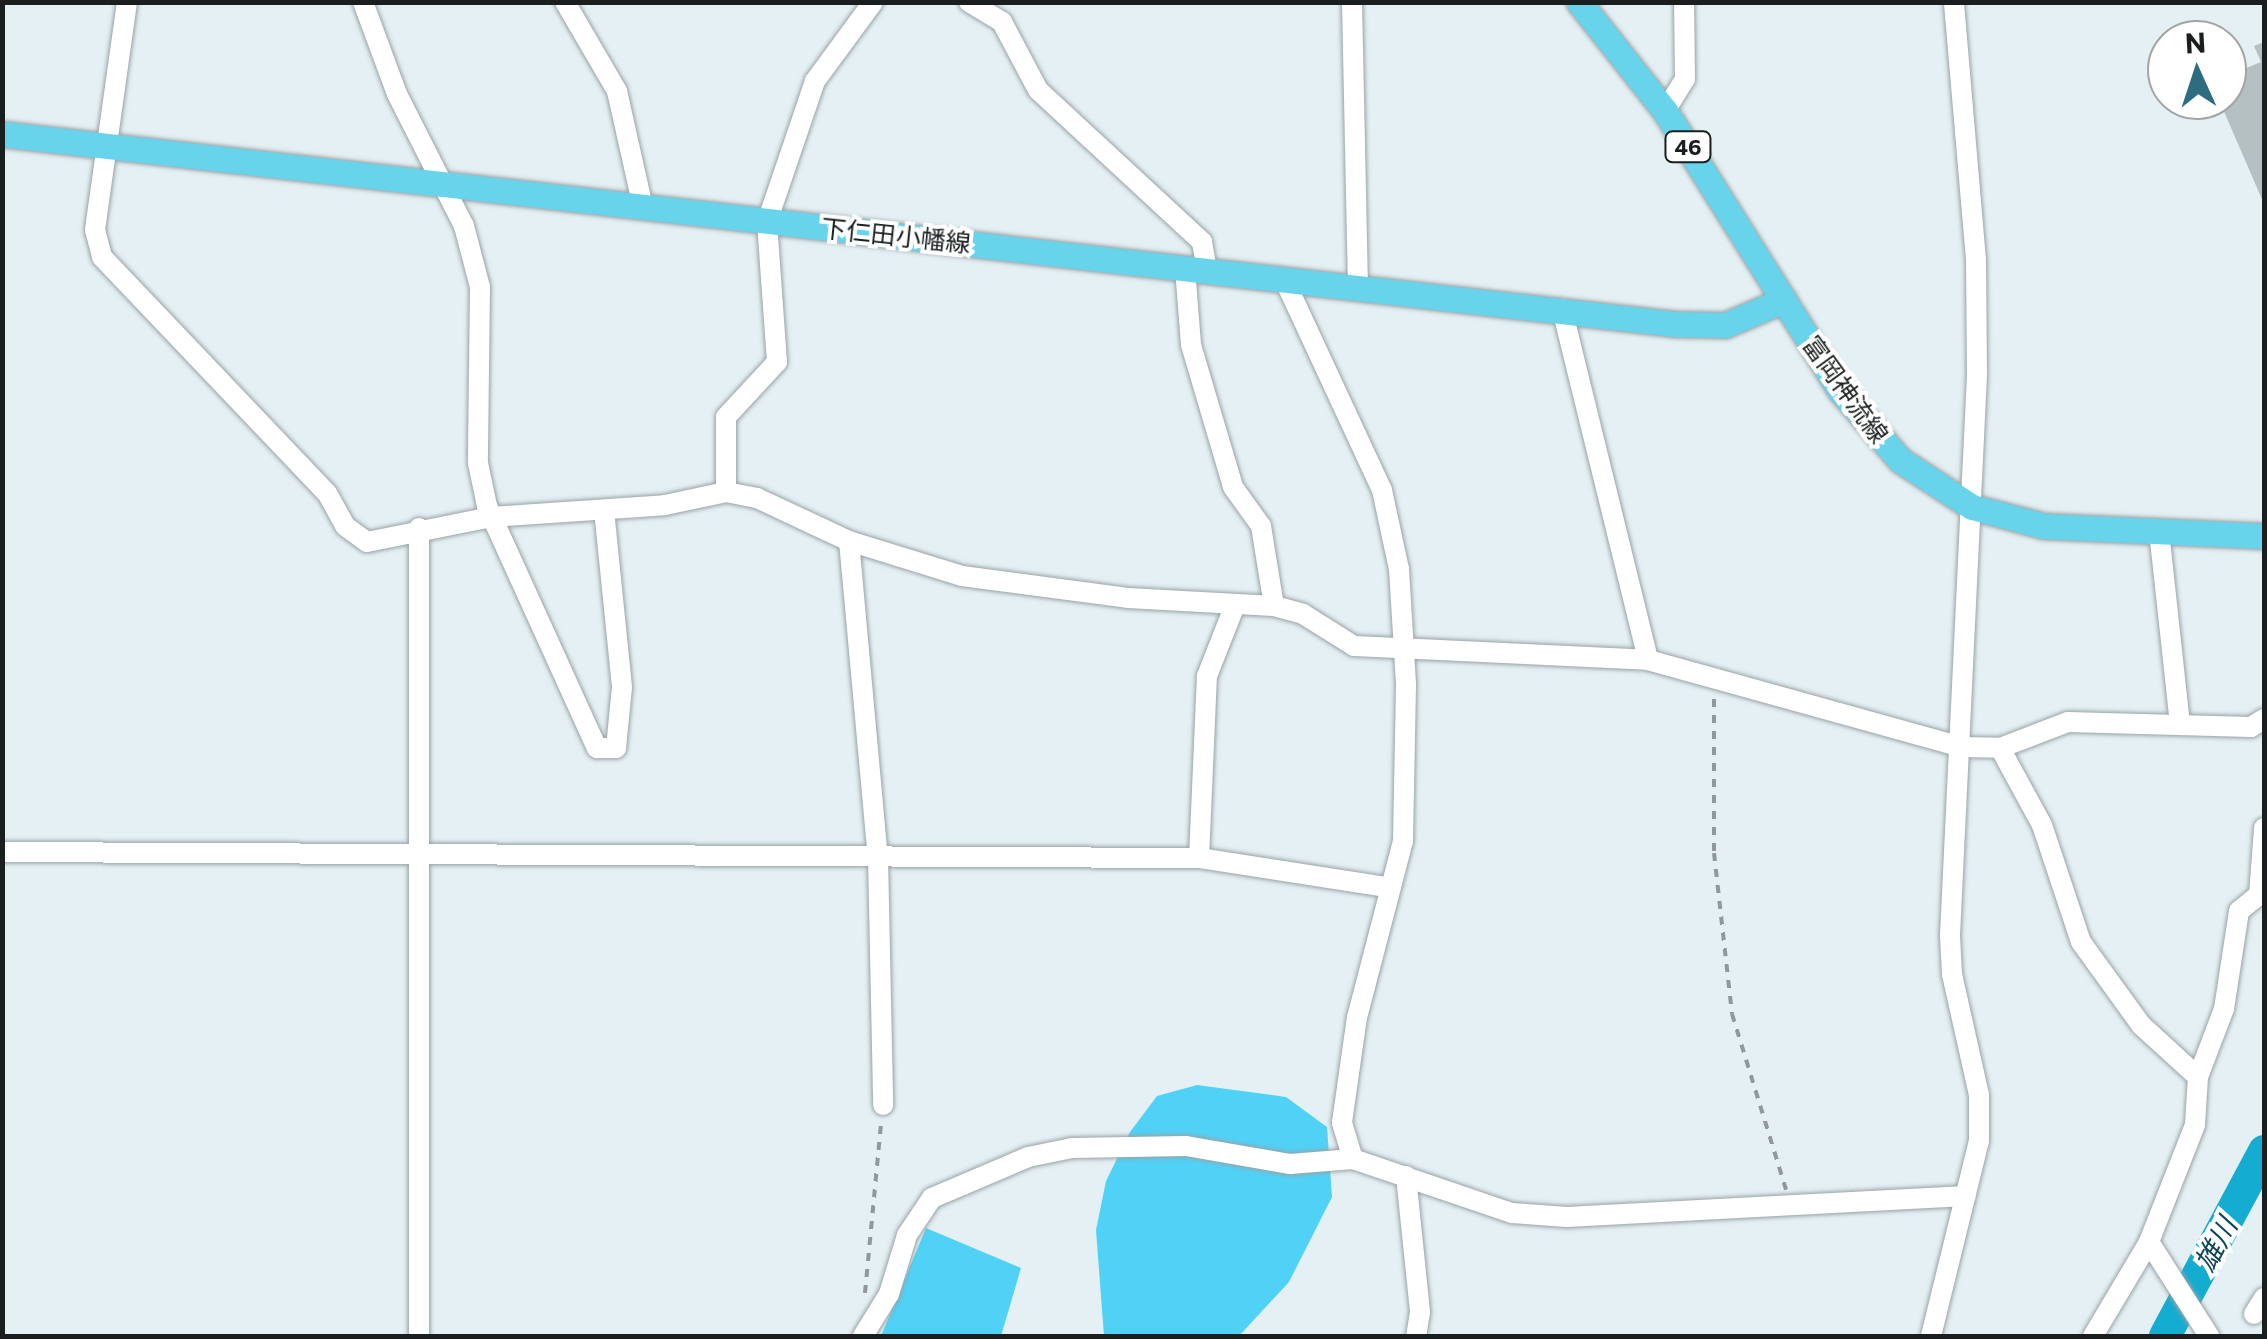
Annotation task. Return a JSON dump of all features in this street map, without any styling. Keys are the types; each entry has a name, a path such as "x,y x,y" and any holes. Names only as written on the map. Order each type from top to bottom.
{"main road":[{"name":"富岡神流線","path":"1580,2 1666,111 1784,300 1881,442 1972,508 2044,526 2264,536"},
{"name":"下仁田小幡線","path":"2,134 440,188 1709,326 1741,322 1784,300"}],"street":[{"path":"127,2 95,230 102,257 326,493 345,526 367,542 419,528 491,517 604,510 726,492 757,498 850,540 962,576 1274,606 1303,614 1354,646 1648,660 1714,674 1962,748 2000,748 2068,722 2250,727 2264,719"},
{"path":"363,2 440,188 464,226 480,287 478,463 491,517 598,748 616,748 622,686 604,510"},
{"path":"565,2 617,91 643,208"},
{"path":"726,492 726,417 778,362 767,222 815,80 874,2"},
{"path":"969,2 1002,22 1052,104 1202,242 1190,345 1233,487 1261,526 1274,606"},
{"path":"1352,2 1358,287"},
{"path":"1666,111 1684,79 1684,2"},
{"path":"1930,1336 1979,1142 1979,1095 1952,974 1950,934 1972,508 1976,260 1954,2"},
{"path":"1284,279 1382,490 1393,524 1405,646 1403,842 1387,887 1342,1124 1352,1159"},
{"path":"1562,310 1648,660"},
{"path":"419,528 419,1336"},
{"path":"2159,531 2180,724"},
{"path":"850,540 878,857 883,1106"},
{"path":"1199,858 1207,676 1236,605"},
{"path":"2000,748 2042,825 2082,942 2141,1026 2198,1076"},
{"path":"2094,1336 2152,1250 2201,1104 2198,1076 2224,1009 2239,911 2259,895 2264,828"},
{"path":"2,852 1199,858 1387,887"},
{"path":"866,1329 889,1294 918,1213 932,1198 1028,1157 1072,1148 1186,1146 1290,1164 1352,1159 1512,1213 1549,1216 1965,1196"},
{"path":"1406,1176 1420,1312 1416,1336"},
{"path":"2152,1250 2209,1336"}],"path":[{"path":"1714,674 1714,853 1732,1014 1789,1206"},
{"path":"866,1329 864,1302 883,1106"}],"shaded area":[{"path":"1197,1085 1286,1097 1327,1127 1332,1197 1289,1282 1239,1336 1104,1336 1096,1230 1106,1181 1130,1132 1157,1096"},
{"path":"926,1228 1021,1268 1001,1336 881,1336"}],"building":[{"path":"2264,42 2264,204 2228,120 2247,120 2247,68 2261,62 2254,46"}],"waterway":[{"name":"雄川","path":"2165,1336 2264,1151"}]}
